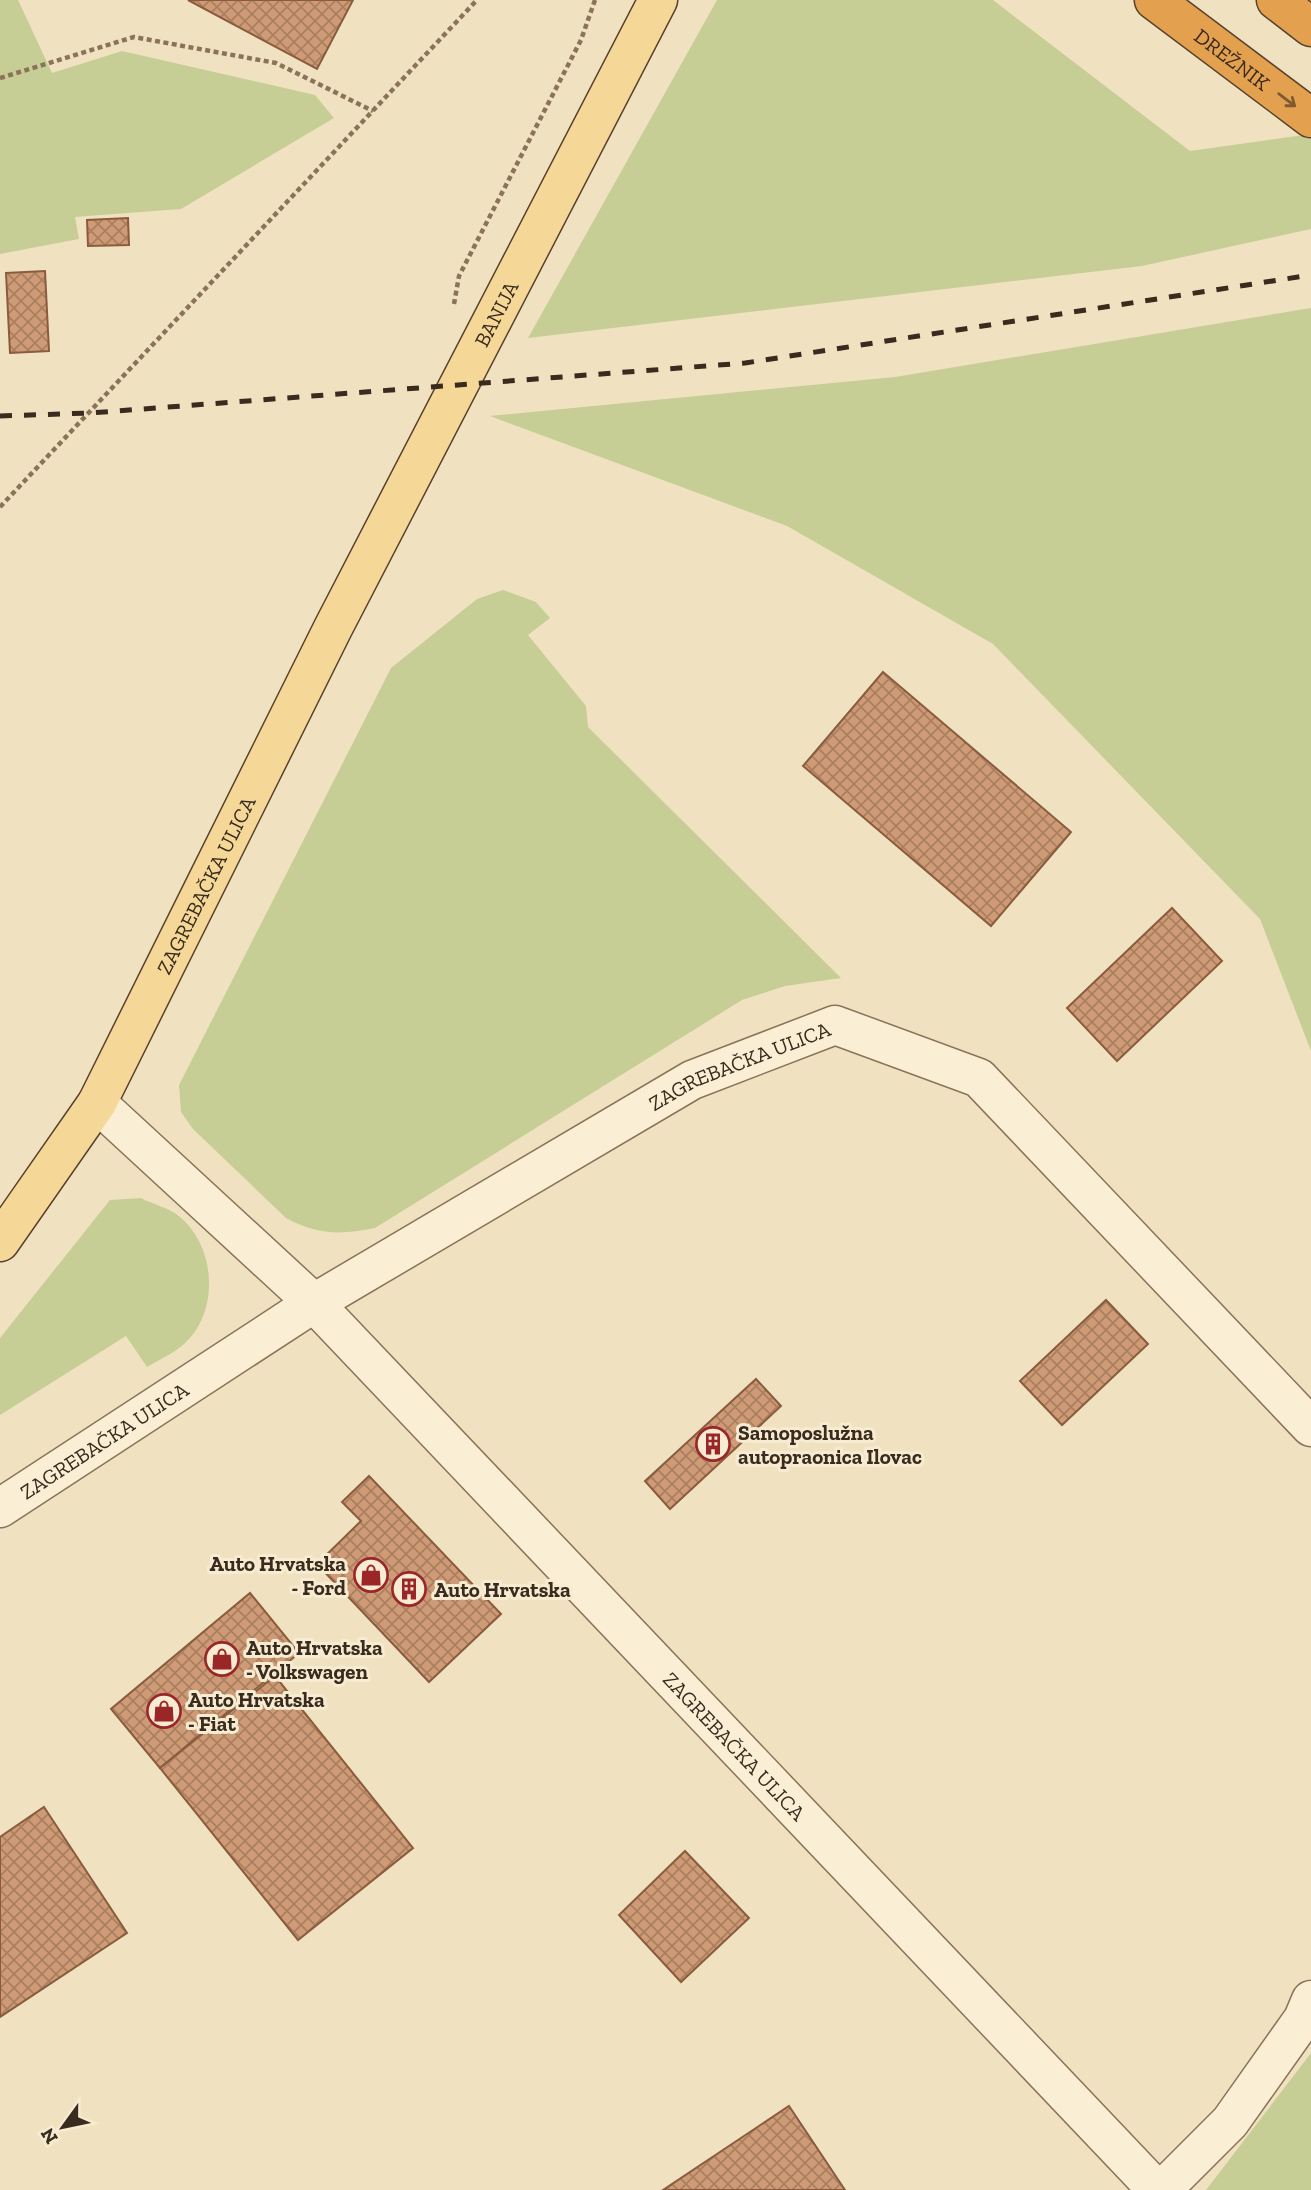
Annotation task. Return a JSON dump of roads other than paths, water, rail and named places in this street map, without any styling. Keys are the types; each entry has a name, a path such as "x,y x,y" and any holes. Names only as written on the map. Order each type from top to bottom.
{"highway":[{"name":"DREŽNIK","path":"1154,0 1311,118"},
{"path":"1276,0 1311,27"}],"main road":[{"name":"BANIJA","path":"333,628 657,0"},
{"name":"ZAGREBAČKA ULICA","path":"0,1242 97,1102 333,628"}],"street":[{"name":"ZAGREBAČKA ULICA","path":"0,1508 314,1303 692,1080 835,1025 979,1078 1311,1427"},
{"name":"ZAGREBAČKA ULICA","path":"97,1102 314,1303 1160,2190 1230,2122 1303,2019 1311,2000"}],"railway":[{"path":"0,416 90,413 745,363 1311,275"}],"place":[{"name":"Samoposlužna autopraonica Ilovac","path":"713,1444"},
{"name":"Auto Hrvatska - Ford","path":"371,1575"},
{"name":"Auto Hrvatska","path":"409,1589"},
{"name":"Auto Hrvatska - Volkswagen","path":"222,1659"},
{"name":"Auto Hrvatska - Fiat","path":"164,1711"}]}
